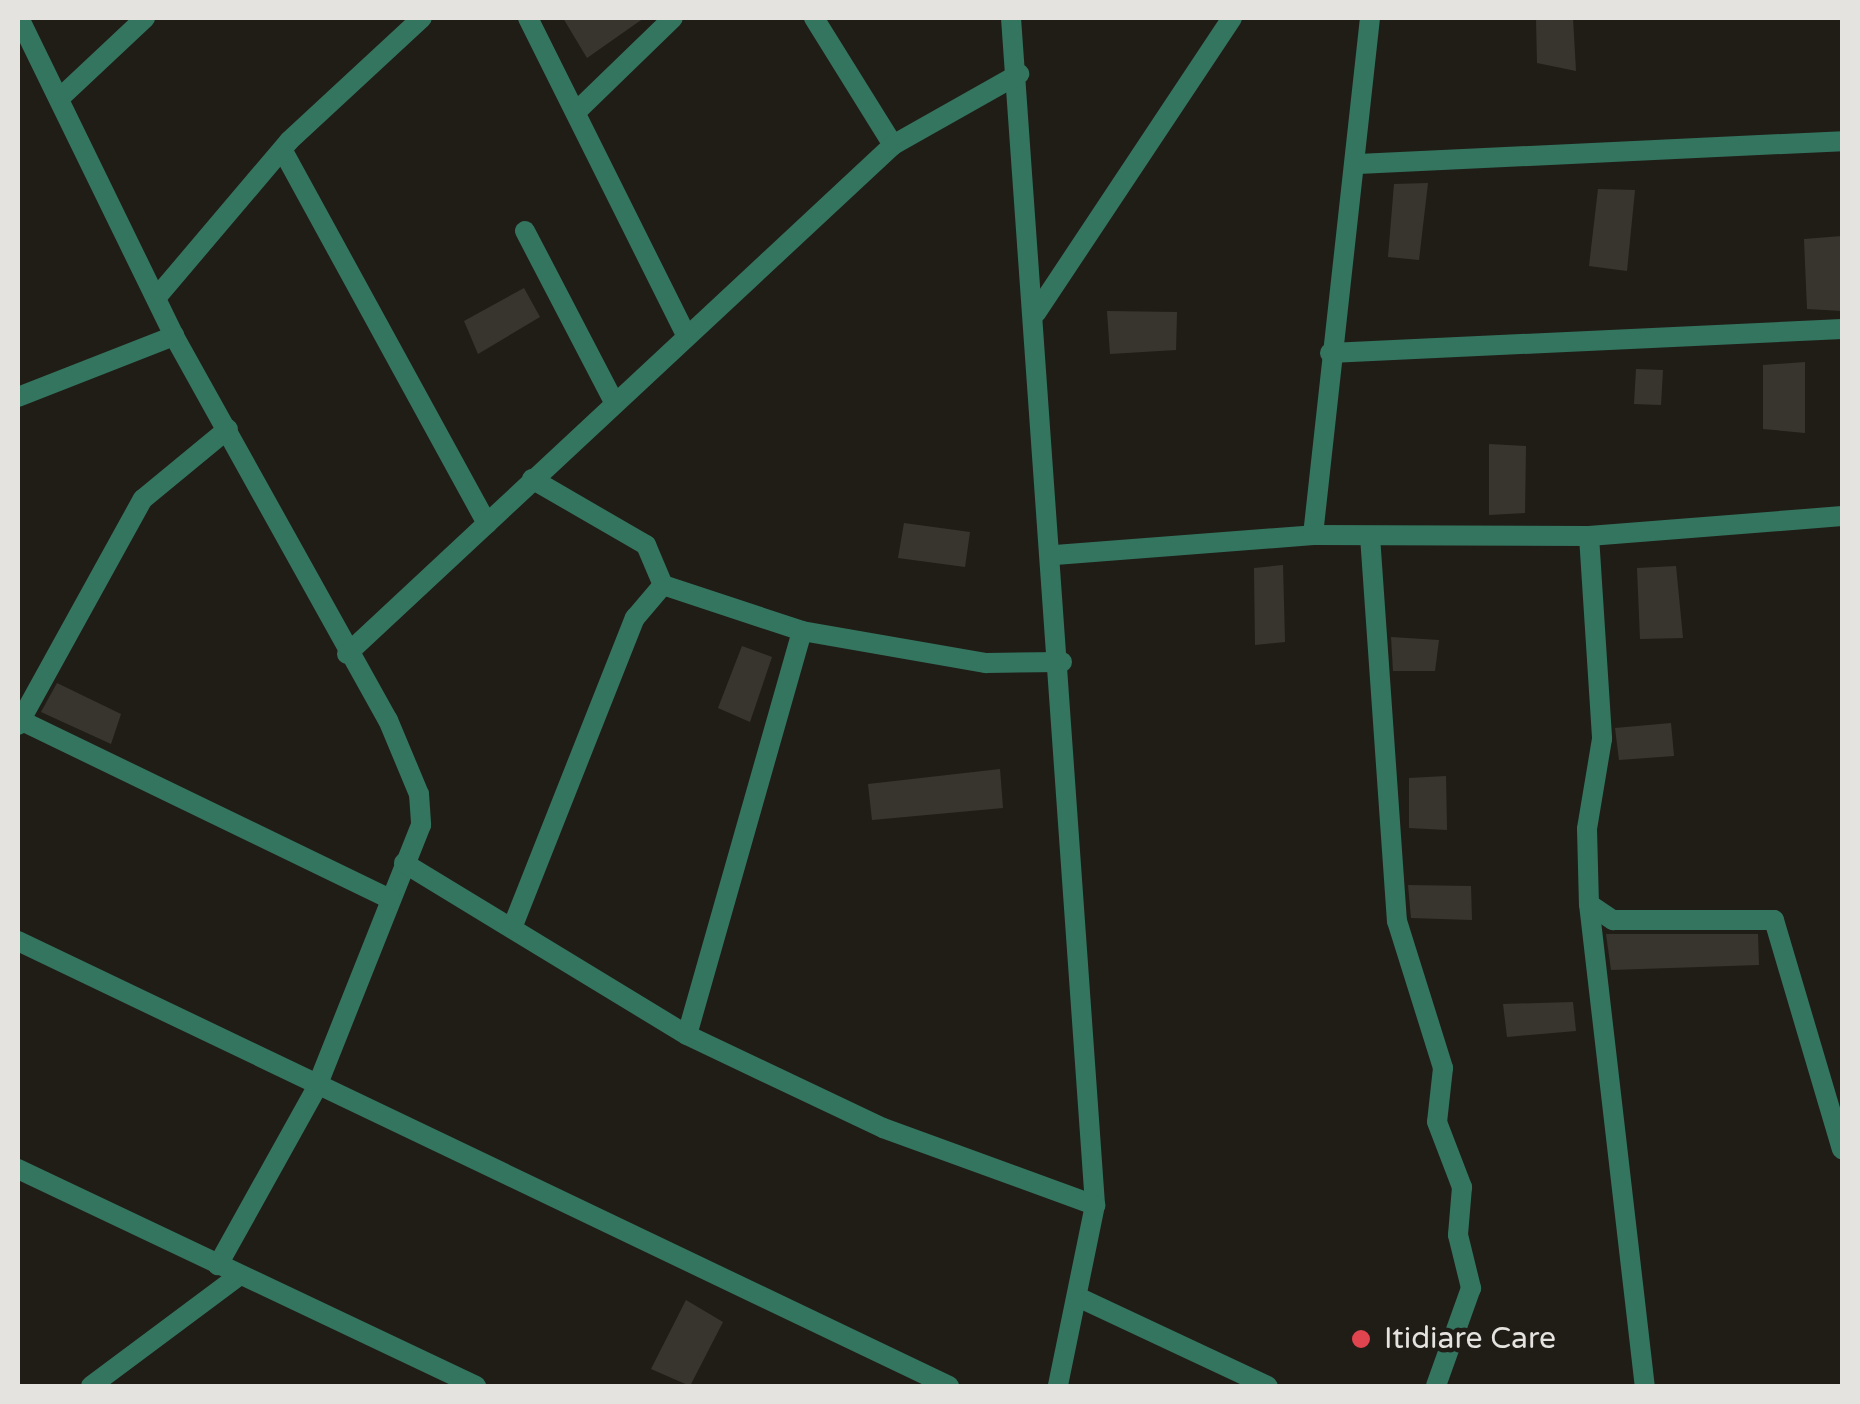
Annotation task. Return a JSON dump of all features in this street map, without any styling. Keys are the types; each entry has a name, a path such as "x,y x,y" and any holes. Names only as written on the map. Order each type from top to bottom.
{"street":[{"path":"18,18 62,96 174,336 228,429 419,794 421,825 317,1087 218,1265"},
{"path":"62,96 145,18"},
{"path":"156,298 283,151 422,18"},
{"path":"528,18 578,110 685,333"},
{"path":"578,110 673,18"},
{"path":"814,18 892,145"},
{"path":"1011,18 1020,74 1055,555 1095,1205 1082,1298 1058,1386"},
{"path":"1036,313 1232,18"},
{"path":"1313,535 1330,354 1358,164 1370,18"},
{"path":"347,654 613,400 892,145 1020,74"},
{"path":"1358,164 1842,141"},
{"path":"283,151 487,524"},
{"path":"526,231 613,400"},
{"path":"1330,354 1842,329"},
{"path":"18,397 174,336"},
{"path":"228,429 143,498 19,722 390,899"},
{"path":"532,479 646,545 663,586 802,631 986,662 1062,662"},
{"path":"1055,555 1313,535 1589,536 1842,516"},
{"path":"1370,536 1397,921 1442,1068 1436,1122 1462,1187 1458,1235 1471,1288 1436,1386"},
{"path":"1589,536 1602,738 1587,829 1589,904 1645,1386"},
{"path":"512,928 635,618 663,586"},
{"path":"687,1035 802,631"},
{"path":"404,862 687,1035 883,1128 1095,1205"},
{"path":"1589,904 1613,920 1774,920 1842,1150"},
{"path":"18,941 950,1386"},
{"path":"18,1168 237,1277 476,1386"},
{"path":"91,1386 237,1277"},
{"path":"1082,1298 1268,1386"}],"building":[{"path":"563,18 644,18 587,58"},
{"path":"1536,18 1573,18 1576,71 1537,63"},
{"path":"1428,183 1419,260 1388,257 1394,184"},
{"path":"1598,189 1635,190 1627,271 1589,266"},
{"path":"1842,236 1842,311 1807,309 1804,239"},
{"path":"524,288 540,317 478,354 464,321"},
{"path":"1107,311 1177,312 1176,350 1110,354"},
{"path":"1805,362 1805,433 1763,429 1763,365"},
{"path":"1636,369 1663,370 1661,405 1634,404"},
{"path":"1489,444 1526,446 1525,513 1489,515"},
{"path":"904,523 970,532 965,567 898,558"},
{"path":"1283,565 1285,642 1255,645 1254,568"},
{"path":"1676,566 1683,638 1640,639 1637,568"},
{"path":"1391,637 1439,640 1435,671 1393,671"},
{"path":"742,646 772,657 750,722 718,708"},
{"path":"57,683 121,714 111,744 41,712"},
{"path":"1671,723 1674,756 1619,760 1615,728"},
{"path":"1000,769 1003,808 872,820 868,784"},
{"path":"1446,776 1447,830 1409,828 1409,778"},
{"path":"1408,885 1471,886 1472,920 1411,918"},
{"path":"1606,934 1758,934 1759,965 1611,970"},
{"path":"1573,1002 1576,1031 1507,1037 1503,1004"},
{"path":"686,1300 723,1322 690,1386 651,1369"}],"place":[{"name":"Itidiare Care","path":"1361,1339"}]}
